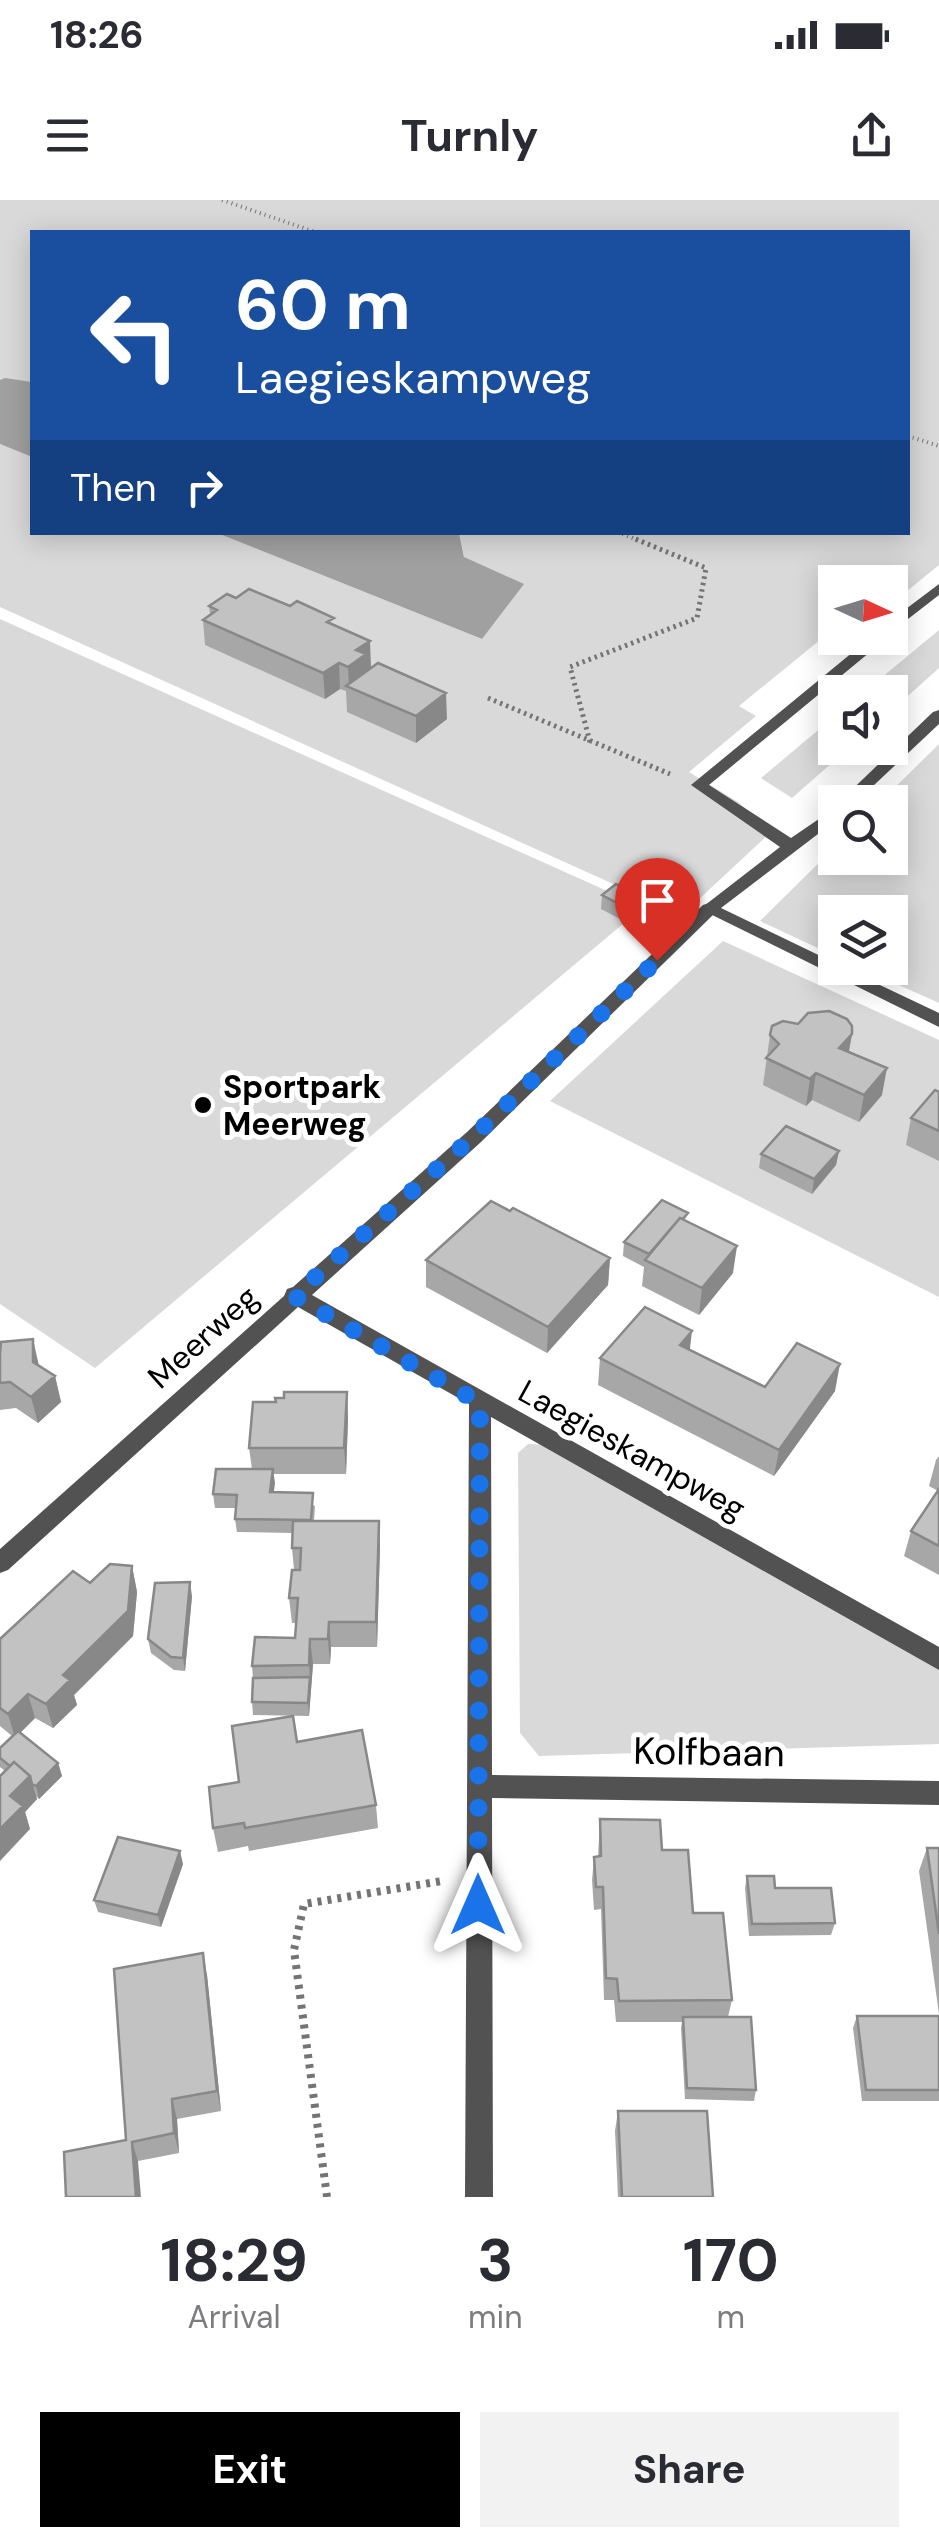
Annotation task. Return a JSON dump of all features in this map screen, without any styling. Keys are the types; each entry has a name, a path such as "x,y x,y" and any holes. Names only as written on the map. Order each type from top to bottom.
{"street":[{"path":"908,613 939,588"},
{"path":"789,846 699,785 858,655"},
{"path":"864,785 939,716"},
{"name":"Meerweg","path":"0,1563 474,1136 709,909 818,826"},
{"path":"709,909 939,1021"},
{"name":"Laegieskampweg","path":"294,1296 939,1659"},
{"path":"479,2197 480,1403"},
{"name":"Kolfbaan","path":"478,1786 939,1793"}],"path":[{"path":"222,200 308,230"},
{"path":"910,437 939,446"},
{"path":"590,742 570,667 697,618 706,568 625,535"},
{"path":"488,698 699,785"},
{"path":"327,2197 294,1950 304,1904 478,1875"}],"shaded area":[{"path":"0,200 939,200 939,565 908,590 908,565 818,565 818,642 739,706 756,716 689,772 738,802 772,831 682,915 0,607 0,444 30,456 30,535 222,535 482,639 459,535 910,535 910,230 30,230 30,382 0,380"},
{"path":"0,380 30,382 30,456 0,444"},
{"path":"222,535 459,535 464,557 524,584 482,639"},
{"name":"Sportpark Meerweg","path":"0,619 643,907 95,1368 0,1304"},
{"path":"939,630 939,668 908,696 908,675 885,675"},
{"path":"818,730 818,765 830,765 792,798 761,778"},
{"path":"939,744 939,1003 899,985 908,985 908,895 818,895 818,948 760,921 818,864 818,875 908,875 908,785 897,785"},
{"path":"723,941 939,1040 939,1297 550,1101"},
{"path":"528,1444 555,1445 939,1655 939,1744 539,1756 520,1733 518,1453"}],"building":[{"path":"249,589 290,606 297,601 334,618 327,622 370,641 356,650 366,654 348,667 339,663 323,673 203,620 217,610 209,606 227,594 236,598"},
{"path":"378,663 446,693 416,716 346,686"},
{"path":"616,884 636,894 623,906 602,895"},
{"path":"829,1011 847,1019 852,1026 852,1034 839,1048 887,1068 864,1095 816,1073 810,1079 766,1058 779,1044 770,1035 772,1026 783,1021 798,1024 808,1013"},
{"path":"935,1090 939,1092 939,1131 911,1118"},
{"path":"786,1126 839,1151 814,1179 761,1154"},
{"path":"662,1200 688,1213 649,1254 624,1242"},
{"path":"491,1201 510,1211 513,1208 610,1258 548,1327 426,1260"},
{"path":"680,1218 737,1246 702,1288 645,1260"},
{"path":"645,1307 692,1331 680,1345 765,1387 797,1343 840,1364 779,1450 600,1358"},
{"path":"33,1339 33,1362 55,1376 31,1397 10,1382 0,1383 0,1354 1,1342"},
{"path":"284,1392 347,1392 344,1448 249,1448 253,1402 276,1402 275,1398 284,1398"},
{"path":"216,1469 273,1469 270,1492 313,1493 311,1520 235,1519 237,1495 213,1494"},
{"path":"939,1489 939,1546 911,1531"},
{"path":"293,1521 379,1521 376,1622 329,1622 328,1639 310,1639 309,1665 252,1666 255,1637 295,1638 298,1598 289,1598 292,1570 300,1570 301,1548 292,1548"},
{"path":"110,1564 132,1566 128,1611 63,1675 70,1680 46,1704 28,1694 8,1714 0,1708 0,1639 73,1571 90,1583"},
{"path":"190,1582 183,1658 171,1657 148,1639 155,1583"},
{"path":"310,1677 308,1703 252,1702 253,1678"},
{"path":"293,1716 297,1742 362,1730 376,1805 245,1828 244,1823 213,1828 209,1787 239,1782 232,1726"},
{"path":"18,1731 58,1763 36,1786 14,1762 10,1766 0,1758 0,1748"},
{"path":"14,1762 30,1776 10,1796 23,1806 0,1829 0,1776"},
{"path":"600,1819 660,1820 662,1850 688,1850 693,1913 723,1913 732,2000 619,2001 617,1979 606,1978 603,1887 596,1887 594,1857 601,1856"},
{"path":"118,1837 180,1851 158,1915 94,1900"},
{"path":"927,1848 939,1848 939,1934"},
{"path":"747,1876 774,1876 775,1888 831,1888 835,1923 752,1924"},
{"path":"203,1953 217,2091 172,2099 174,2133 132,2142 136,2197 66,2197 64,2152 126,2140 114,1969"},
{"path":"857,2016 939,2016 939,2090 866,2090"},
{"path":"683,2017 751,2017 756,2090 687,2088"},
{"path":"618,2111 707,2111 713,2197 622,2197"}],"place":[{"name":"Sportpark Meerweg","path":"203,1105"}],"route":[{"path":"478,1905 480,1403 294,1296 474,1136 657,960"}]}
